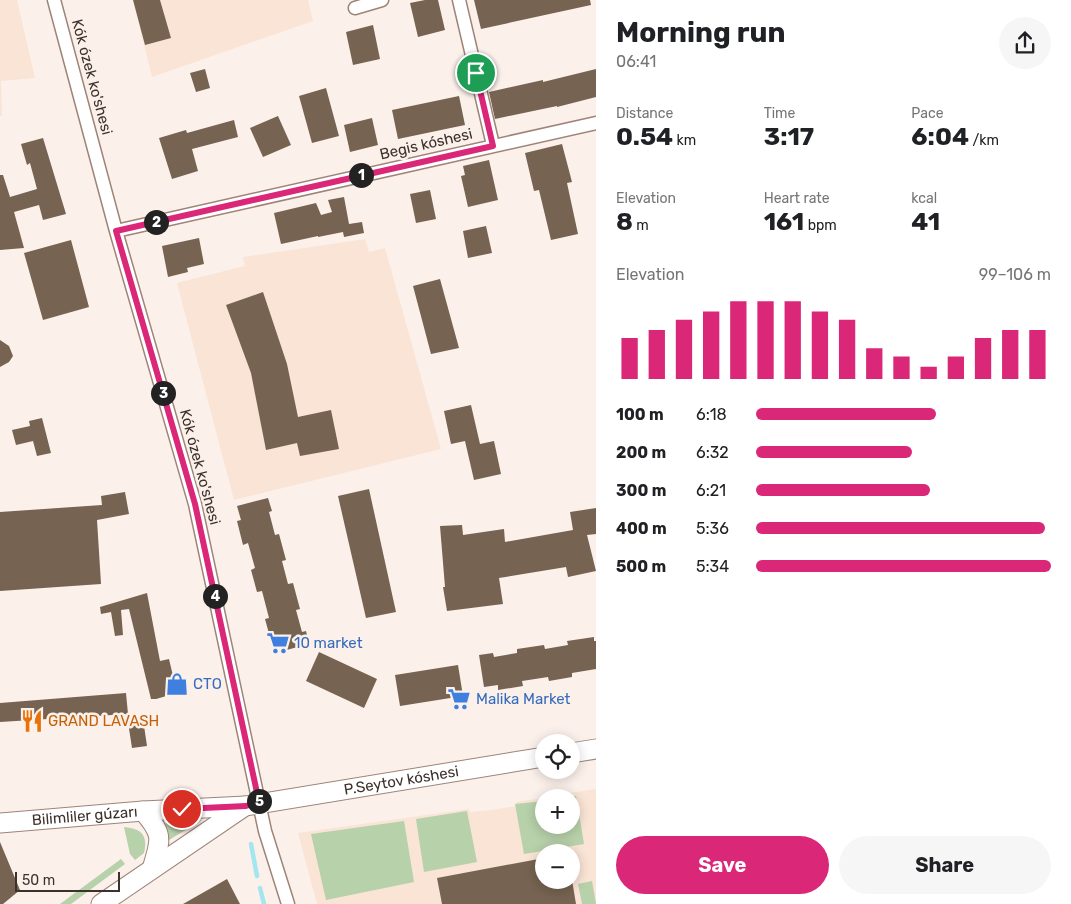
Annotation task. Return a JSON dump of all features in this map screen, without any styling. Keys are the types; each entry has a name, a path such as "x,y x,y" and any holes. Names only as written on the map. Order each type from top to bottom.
{"main road":[{"path":"580,751 596,749"},
{"name":"P.Seytov kóshesi","path":"253,804 535,758"},
{"name":"Bilimliler gúzarı","path":"0,823 253,804"},
{"path":"102,904 152,869 253,804"},
{"path":"143,811 159,834 159,844 152,869"}],"street":[{"name":"Kók ózek ko'shesi","path":"54,0 116,231 195,504 253,804 265,831 288,904"},
{"path":"355,8 382,0"},
{"path":"459,0 493,146"},
{"name":"Begis kóshesi","path":"116,231 596,123"}],"shaded area":[{"path":"0,0 17,0 35,78 1,81 2,116 0,116"},
{"path":"133,0 308,0 313,21 152,77"},
{"path":"365,239 369,252 385,248 441,449 234,500 177,283 245,266 243,257"},
{"path":"596,789 596,904 317,904 298,833 469,809 470,812 492,810 517,806 516,802 535,799 535,834 580,834 580,791"}],"green space":[{"path":"535,802 535,834 580,834 580,820 584,844 535,844 535,852 524,854 515,804"},
{"path":"467,811 477,862 424,872 416,819"},
{"path":"202,820 164,843 160,824"},
{"path":"404,821 414,882 326,900 311,834"},
{"path":"124,827 139,831 144,837 144,853 135,860 130,854"},
{"path":"121,859 125,864 71,904 60,904"},
{"path":"592,881 596,904 582,904 579,889 580,884"}],"building":[{"path":"133,0 160,0 171,38 145,45"},
{"path":"438,0 445,30 418,37 410,3"},
{"path":"474,0 590,0 591,5 481,29"},
{"path":"373,25 380,59 353,65 346,32"},
{"path":"205,69 210,88 196,92 190,73"},
{"path":"596,69 596,97 495,119 489,92 543,80 543,82"},
{"path":"326,88 339,136 312,143 299,96"},
{"path":"459,96 465,125 398,139 392,110"},
{"path":"278,116 291,145 263,157 250,128"},
{"path":"372,118 378,145 350,152 344,125"},
{"path":"234,120 238,137 192,149 198,171 172,179 159,138 186,130 187,133"},
{"path":"43,138 66,214 43,220 39,205 14,212 24,248 0,250 0,175 3,175 10,197 37,189 30,163 27,165 21,144"},
{"path":"562,144 572,182 567,183 578,234 551,240 539,190 534,191 525,153"},
{"path":"489,160 498,200 468,207 461,176 465,175 463,166"},
{"path":"430,190 436,219 416,223 410,194"},
{"path":"344,197 349,224 362,222 364,233 344,237 343,232 281,244 274,213 316,203 321,215 332,212 328,200"},
{"path":"486,226 492,253 468,258 463,231"},
{"path":"199,238 204,264 187,268 188,272 168,277 162,246"},
{"path":"71,240 89,307 43,320 24,253"},
{"path":"440,279 459,348 431,354 413,286"},
{"path":"263,292 287,364 298,417 331,410 339,449 300,456 297,443 266,450 251,373 226,305"},
{"path":"0,340 9,346 13,356 9,362 0,367"},
{"path":"471,405 480,444 494,441 501,474 474,480 465,441 451,444 444,411"},
{"path":"42,418 51,453 37,456 33,441 16,445 12,430 30,426 29,421"},
{"path":"369,489 396,612 366,618 338,496"},
{"path":"125,492 129,514 97,520 101,584 0,591 0,512 102,505 101,496"},
{"path":"268,498 272,511 269,512 275,535 279,534 286,560 282,561 288,584 293,583 300,609 296,610 302,632 306,631 309,644 279,652 276,640 271,641 265,619 269,618 262,591 257,592 251,570 255,568 248,543 243,545 237,521 241,520 237,506"},
{"path":"596,508 596,534 587,535 596,571 568,577 566,567 499,578 503,604 447,611 443,587 445,587 440,526 462,525 463,535 504,529 505,542 573,530 570,512"},
{"path":"147,593 160,661 169,659 177,693 156,699 151,699 129,609 121,610 123,635 115,636 111,612 101,614 100,607"},
{"path":"594,637 594,641 596,641 596,669 572,673 572,677 549,681 548,677 522,681 523,686 498,690 498,685 484,687 479,655 493,653 494,657 517,653 517,649 544,645 545,649 568,645 567,641"},
{"path":"319,652 377,679 364,708 306,681"},
{"path":"458,665 463,696 400,706 395,675"},
{"path":"126,693 128,714 0,722 0,703"},
{"path":"143,719 147,746 132,748 128,722"},
{"path":"0,842 20,890 3,904 0,904"},
{"path":"535,860 535,889 574,889 576,904 442,904 437,878"},
{"path":"227,879 240,904 183,904 213,887"}],"waterway":[{"path":"251,844 257,876"},
{"path":"260,888 264,904"}],"place":[{"name":"10 market","path":"278,643"},
{"name":"СТО","path":"177,684"},
{"name":"Malika Market","path":"459,699"},
{"name":"GRAND LAVASH","path":"32,721"}],"route":[{"path":"182,809 246,806 259,802 195,504 116,231 493,146 476,73"}]}
